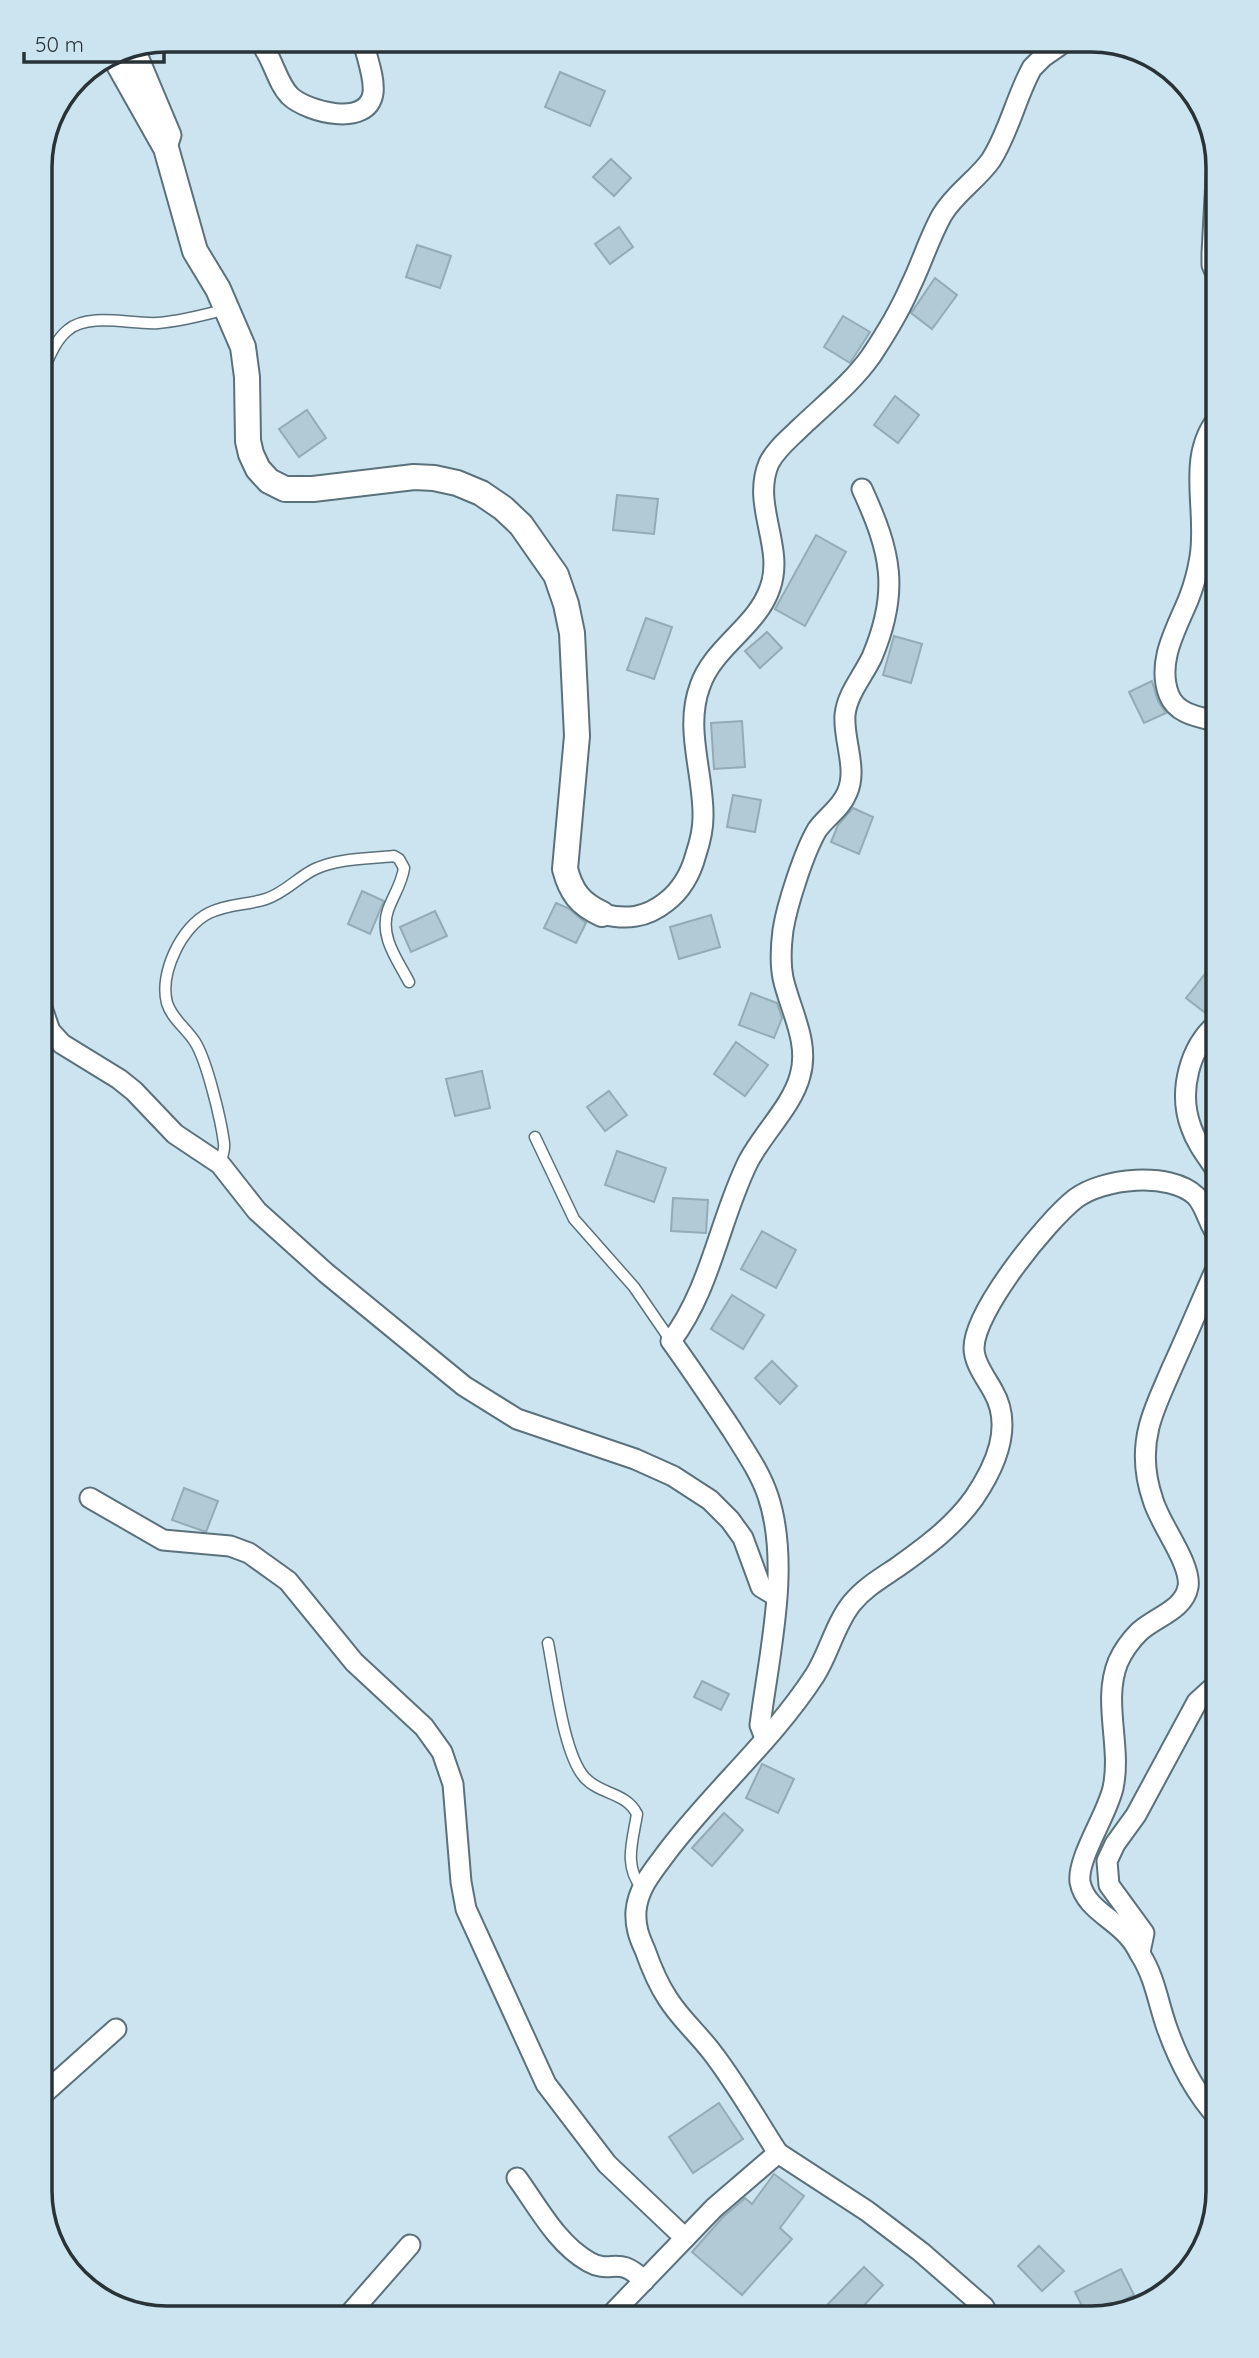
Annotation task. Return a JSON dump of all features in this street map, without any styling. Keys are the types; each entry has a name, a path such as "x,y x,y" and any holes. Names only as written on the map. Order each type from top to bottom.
{"street":[{"path":"269,52 288,94 318,111 342,114 363,109 372,97 373,88 366,52"},
{"path":"119,64 166,148 195,251 219,289 243,347 247,377 248,441 258,469 270,481 285,489 313,489 414,477 457,483 481,493 503,508 521,525 541,551 555,575 566,604 572,633 577,736 565,869 569,885 588,908 602,915 632,918 647,914 677,893 687,880 694,861 704,817 693,723 695,701 700,683 710,665 758,610 770,589 774,554 763,492 770,463 780,447 850,381 870,357 910,289 944,211 993,158 1032,68 1051,53"},
{"path":"138,57 171,135 166,148"},
{"path":"1206,437 1200,456 1200,555 1190,596 1169,644 1166,665 1167,687 1174,704 1182,711 1206,719"},
{"path":"765,1738 760,1725 776,1595 776,1535 768,1496 754,1464 671,1341 697,1298 747,1165 758,1143 792,1093 801,1073 802,1044 783,978 784,928 811,840 849,790 851,774 845,724 846,708 878,640 889,596 889,568 884,541 862,489"},
{"path":"53,1034 62,1044 118,1079 175,1134 220,1164 257,1211 316,1265 481,1398 536,1427 654,1467 710,1500 743,1538 761,1587 776,1595"},
{"path":"1206,1036 1190,1064 1185,1086 1186,1110 1191,1127 1206,1156"},
{"path":"983,2306 921,2252 867,2211 778,2153 725,2072 668,1999 655,1977 636,1929 635,1914 642,1888 677,1838 765,1738 815,1674 852,1603 869,1587 953,1524 986,1480 996,1459 1002,1419 998,1399 976,1361 976,1334 982,1318 1038,1237 1077,1196 1096,1187 1121,1181 1162,1181 1177,1184 1190,1191 1206,1211"},
{"path":"1206,1291 1159,1398 1149,1427 1145,1452 1153,1502 1186,1566 1188,1592 1180,1604 1141,1630 1128,1644 1119,1661 1113,1680 1112,1700 1116,1760 1113,1787 1105,1814 1081,1866 1080,1882 1085,1896 1128,1936 1140,1952 1150,1972 1167,2028 1186,2074 1206,2105"},
{"path":"90,1498 163,1540 230,1546 249,1553 288,1581 354,1662 424,1727 442,1752 453,1784 461,1882 466,1909 546,2084 607,2164 685,2238"},
{"path":"1140,1952 1144,1933 1109,1885 1107,1861 1115,1844 1136,1815 1197,1702 1206,1694"},
{"path":"52,2086 116,2029"},
{"path":"620,2305 714,2208 778,2153"},
{"path":"517,2178 556,2234 577,2253 591,2263 628,2267 644,2281"},
{"path":"357,2305 410,2245"}],"lane":[{"path":"53,352 68,330 83,322 155,323 186,320 227,309"},
{"path":"220,1164 224,1145 203,1057 172,1013 165,990 178,945 196,921 217,909 265,899 283,892 305,874 332,862 394,856 404,868 387,911 385,928 390,947 409,982"},
{"path":"535,1137 574,1219 634,1287 671,1341"},
{"path":"548,1643 568,1744 578,1767 593,1785 628,1801 637,1814 630,1856 633,1877 642,1888"}],"building":[{"path":"560,72 605,91 590,126 545,107"},
{"path":"611,159 631,178 614,196 593,177"},
{"path":"619,227 633,247 610,264 595,244"},
{"path":"417,245 451,256 440,288 406,277"},
{"path":"935,278 957,295 932,329 911,313"},
{"path":"843,316 870,332 850,363 824,347"},
{"path":"895,396 919,415 898,443 874,425"},
{"path":"307,410 326,438 299,457 279,429"},
{"path":"617,495 658,499 654,534 613,530"},
{"path":"816,535 846,552 805,626 775,609"},
{"path":"646,618 672,627 654,679 627,670"},
{"path":"767,632 782,648 760,668 745,651"},
{"path":"894,636 922,644 911,683 883,675"},
{"path":"1152,681 1158,701 1166,713 1144,723 1129,692"},
{"path":"742,721 745,767 714,769 711,723"},
{"path":"733,795 761,800 755,832 727,827"},
{"path":"853,808 873,817 859,854 831,842 838,825"},
{"path":"362,891 384,901 370,934 348,924"},
{"path":"556,903 568,908 586,923 576,943 544,928"},
{"path":"435,911 447,936 411,952 400,927"},
{"path":"711,915 720,947 679,959 670,927"},
{"path":"1205,974 1206,975 1206,1013 1186,998"},
{"path":"751,993 777,1003 782,1018 774,1038 739,1025"},
{"path":"736,1042 768,1065 745,1096 714,1074"},
{"path":"482,1071 490,1108 455,1116 446,1079"},
{"path":"609,1091 627,1115 605,1131 587,1107"},
{"path":"617,1151 666,1168 654,1202 605,1185"},
{"path":"673,1198 708,1200 706,1233 671,1231"},
{"path":"762,1231 796,1250 776,1288 741,1269"},
{"path":"732,1295 764,1315 743,1349 711,1329"},
{"path":"772,1361 797,1386 780,1404 755,1378"},
{"path":"184,1488 218,1501 206,1532 172,1520"},
{"path":"702,1681 729,1694 721,1710 694,1697"},
{"path":"762,1764 794,1779 778,1813 746,1798"},
{"path":"724,1813 743,1830 712,1866 692,1848"},
{"path":"719,2103 743,2139 693,2173 669,2137"},
{"path":"774,2174 804,2196 780,2228 792,2239 742,2295 692,2252 723,2217 745,2198 752,2204"},
{"path":"1039,2246 1064,2271 1042,2291 1018,2266"},
{"path":"864,2267 883,2285 864,2306 828,2304"},
{"path":"1121,2269 1134,2295 1114,2303 1082,2306 1075,2292"}]}
